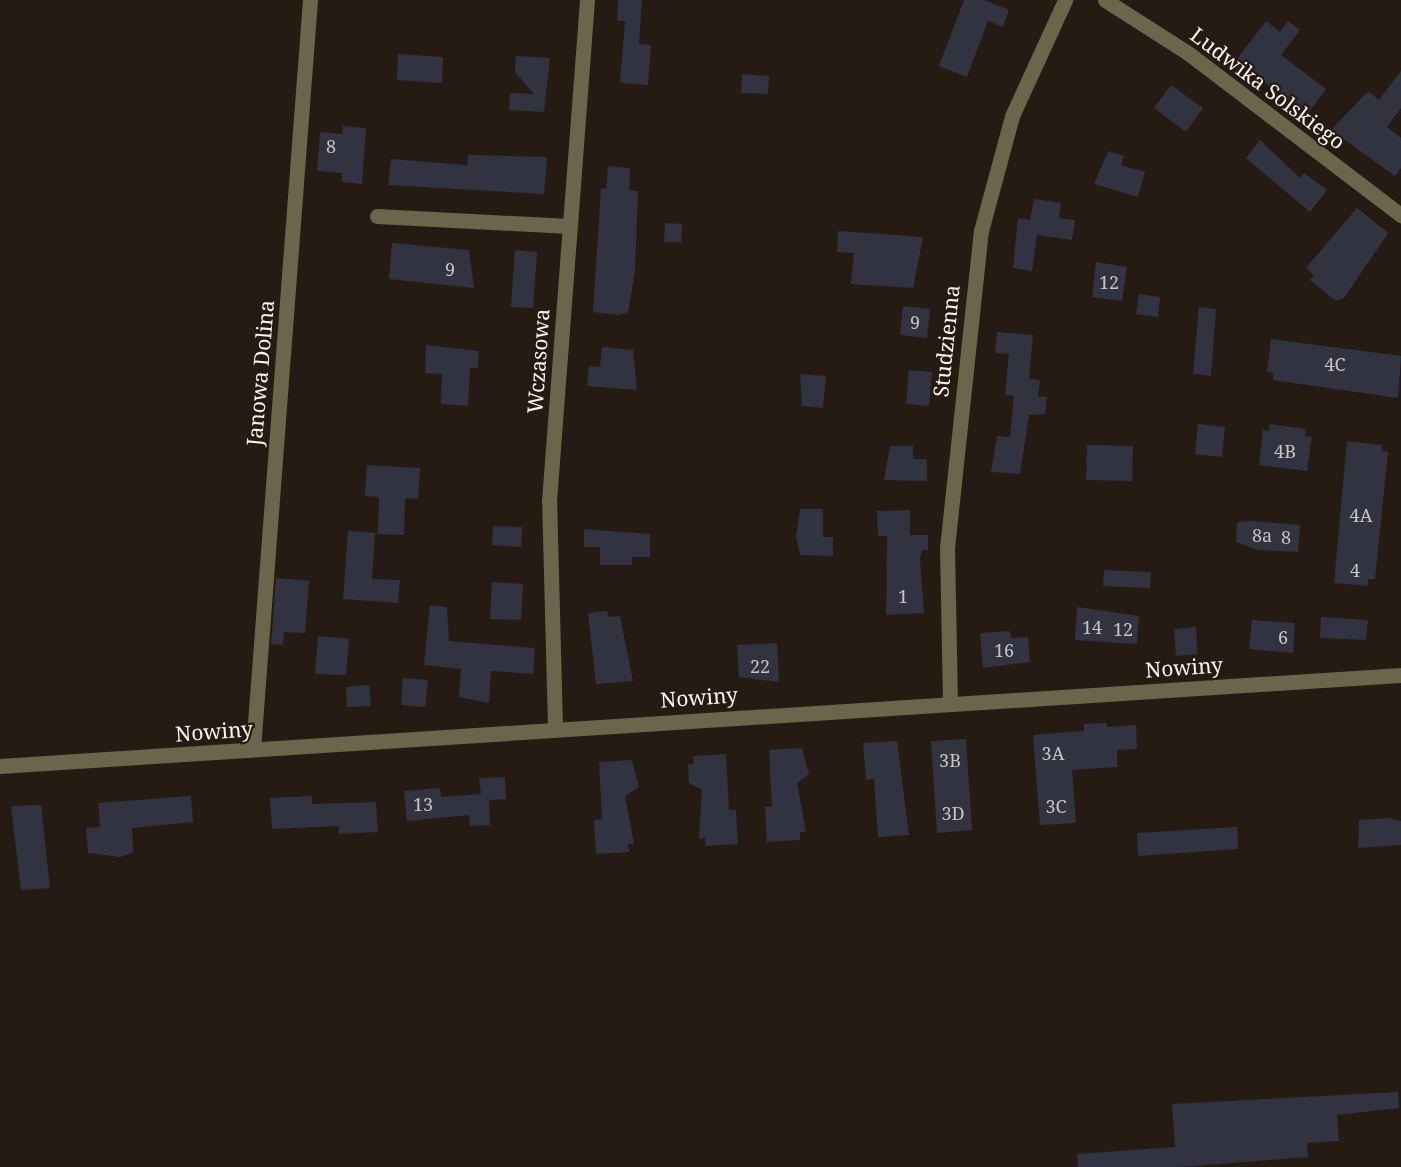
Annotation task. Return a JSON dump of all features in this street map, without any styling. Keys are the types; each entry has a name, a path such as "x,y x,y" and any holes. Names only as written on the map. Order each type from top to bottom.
{"street":[{"name":"Janowa Dolina","path":"253,749 310,0"},
{"name":"Wczasowa","path":"555,726 549,501 586,0"},
{"name":"Studzienna","path":"950,703 947,548 981,231 1012,117 1065,0"},
{"name":"Ludwika Solskiego","path":"1105,0 1188,53 1401,215"},
{"path":"377,216 568,226"},
{"name":"Nowiny","path":"0,766 555,726 1401,675"}],"building":[{"path":"618,0 642,0 639,44 651,45 648,85 620,83 625,21 617,21"},
{"path":"964,0 984,0 1009,10 1003,27 988,21 967,77 939,66"},
{"path":"1266,21 1280,32 1288,21 1300,30 1281,55 1326,89 1307,115 1236,60"},
{"path":"398,54 443,57 442,83 397,80"},
{"path":"516,56 550,58 544,112 509,110 510,93 534,94 515,72"},
{"path":"1401,71 1401,108 1387,127 1401,138 1401,168 1395,176 1331,130 1368,91 1379,100"},
{"path":"742,74 769,76 768,94 741,93"},
{"path":"1171,85 1203,108 1186,132 1154,108"},
{"path":"343,126 366,128 362,184 342,182 342,173 317,171 320,132 342,134"},
{"path":"1260,140 1300,178 1304,173 1327,190 1310,212 1246,158"},
{"path":"1108,151 1124,156 1121,165 1145,172 1138,197 1094,184"},
{"path":"468,155 547,157 544,194 388,185 391,159 467,165"},
{"path":"608,166 630,168 629,190 638,191 635,271 628,312 619,315 593,312 601,188 606,189"},
{"path":"1034,199 1061,203 1059,218 1075,220 1072,240 1037,235 1032,271 1013,268 1018,218 1030,220"},
{"path":"1357,208 1388,233 1344,298 1336,301 1310,280 1314,275 1306,268"},
{"path":"665,223 682,224 681,242 664,242"},
{"path":"838,231 923,237 913,288 851,284 854,253 837,252"},
{"path":"392,243 469,250 474,288 389,279"},
{"path":"515,250 537,252 533,308 511,307"},
{"path":"1096,262 1127,267 1122,301 1092,297"},
{"path":"1139,294 1160,297 1158,317 1136,314"},
{"path":"903,306 930,309 927,338 900,335"},
{"path":"1199,307 1216,309 1211,376 1193,374"},
{"path":"997,332 1033,335 1029,379 1040,380 1038,396 1047,397 1045,414 1029,415 1020,474 991,472 997,436 1010,437 1014,396 1005,395 1009,354 995,353"},
{"path":"1271,339 1401,356 1398,398 1273,380 1273,373 1267,372"},
{"path":"426,345 479,351 478,368 470,368 468,406 441,404 442,374 425,373"},
{"path":"602,347 633,350 637,390 587,386 589,366 600,367"},
{"path":"909,370 932,372 929,406 906,404"},
{"path":"800,374 826,376 823,408 802,406"},
{"path":"1198,424 1225,427 1222,457 1195,454"},
{"path":"1270,424 1306,429 1305,436 1312,437 1307,471 1259,465 1263,430 1269,431"},
{"path":"1347,441 1382,445 1382,451 1388,452 1375,579 1368,579 1368,586 1334,583"},
{"path":"1087,445 1133,446 1132,481 1086,480"},
{"path":"890,446 913,446 913,459 927,459 927,481 884,480"},
{"path":"367,465 420,468 418,499 405,498 404,535 378,534 379,497 365,496"},
{"path":"800,509 823,509 823,537 833,537 833,556 800,555 796,536"},
{"path":"910,510 910,535 928,535 928,550 922,550 920,559 924,613 886,615 887,536 878,536 877,511"},
{"path":"1237,522 1300,525 1298,552 1258,550 1236,542"},
{"path":"493,526 522,527 521,547 492,545"},
{"path":"584,529 650,534 650,557 632,557 632,565 600,565 600,547 584,547"},
{"path":"348,531 375,533 372,579 400,580 398,603 343,599"},
{"path":"1104,570 1151,572 1150,588 1103,586"},
{"path":"276,578 309,581 305,633 284,632 283,645 271,644"},
{"path":"492,582 523,584 521,620 490,619"},
{"path":"430,605 447,607 449,641 535,648 533,674 491,671 489,703 459,697 461,669 424,665"},
{"path":"1077,607 1139,616 1137,644 1075,640"},
{"path":"607,611 608,617 620,616 633,681 596,684 588,613"},
{"path":"1321,617 1368,620 1366,640 1320,638"},
{"path":"1252,620 1295,623 1293,653 1249,649"},
{"path":"1196,627 1197,654 1176,656 1174,629"},
{"path":"1010,631 1011,638 1028,637 1030,662 983,668 980,633"},
{"path":"318,636 349,639 346,675 315,674"},
{"path":"777,643 779,682 739,677 737,645"},
{"path":"403,678 428,680 425,707 401,705"},
{"path":"369,685 371,706 347,707 346,687"},
{"path":"1107,723 1107,727 1136,725 1137,749 1117,750 1117,767 1072,770 1076,823 1040,825 1033,735 1084,731 1084,724"},
{"path":"966,739 972,830 937,833 931,741"},
{"path":"897,741 909,835 878,837 874,779 866,780 863,743"},
{"path":"802,748 809,774 797,783 806,832 800,832 800,840 767,842 765,807 772,807 769,750"},
{"path":"726,754 729,810 736,810 738,844 706,846 705,838 699,839 702,790 689,783 688,764 694,764 693,756"},
{"path":"632,760 639,787 625,796 634,844 628,844 629,852 596,854 594,820 602,819 599,762"},
{"path":"505,777 506,799 489,800 490,825 470,826 469,815 407,821 404,791 440,788 441,797 481,794 479,778"},
{"path":"191,796 193,822 132,828 133,853 120,857 88,853 86,828 100,827 98,803"},
{"path":"312,796 312,804 376,802 378,832 339,834 338,826 272,829 270,798"},
{"path":"41,805 50,888 21,890 11,806"},
{"path":"1388,818 1401,821 1401,845 1358,848 1359,820"},
{"path":"1237,827 1238,849 1138,856 1137,833"},
{"path":"1398,1092 1399,1108 1337,1115 1339,1141 1307,1143 1308,1157 1179,1167 1078,1167 1077,1154 1175,1147 1172,1104"}]}
